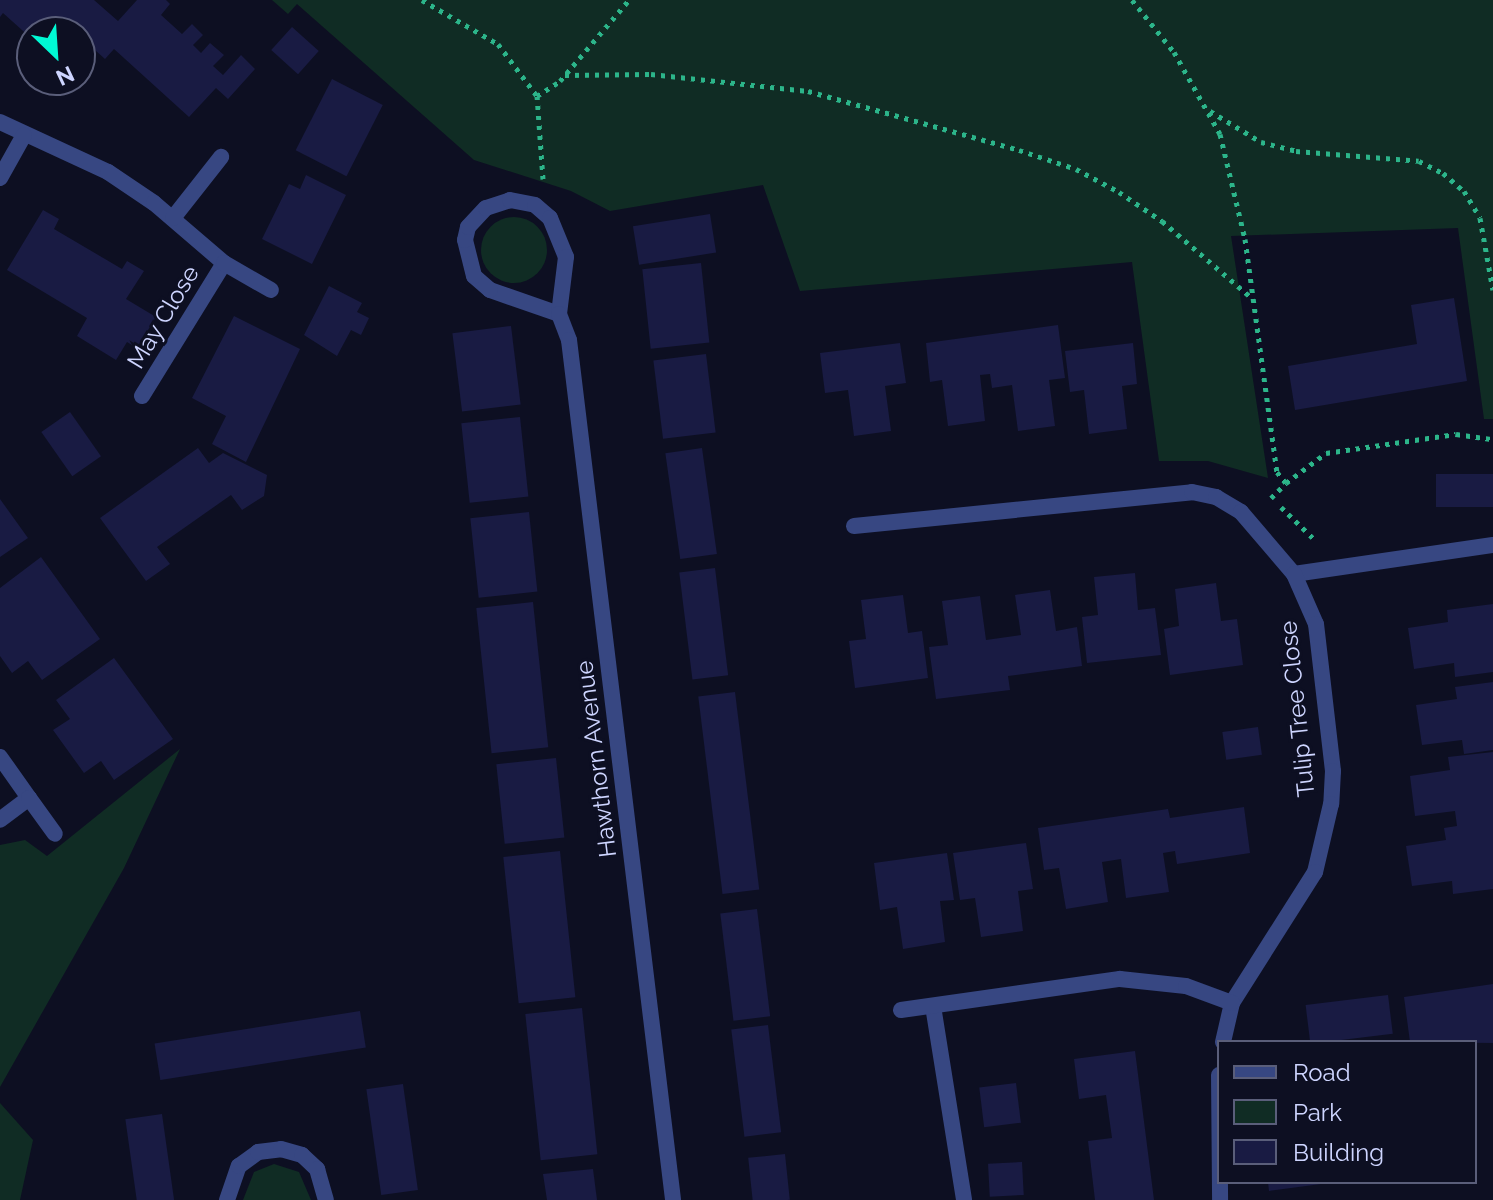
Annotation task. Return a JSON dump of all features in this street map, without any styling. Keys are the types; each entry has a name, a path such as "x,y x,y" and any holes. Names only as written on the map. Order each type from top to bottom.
{"street":[{"name":"May Close","path":"0,122 93,164 173,218 224,263 271,290"},
{"path":"0,178 24,135"},
{"path":"173,218 221,157"},
{"path":"535,205 510,200 486,208 468,227 464,254 474,276 490,290 559,314"},
{"name":"Hawthorn Avenue","path":"535,205 550,218 566,257 559,314 569,340 673,1200"},
{"name":"May Close","path":"142,396 224,263"},
{"name":"Tulip Tree Close","path":"854,526 1192,492 1216,497 1241,512 1294,574 1316,624 1333,771 1331,804 1315,872 1232,1003 1223,1040"},
{"path":"1294,574 1493,545"},
{"path":"0,757 55,834"},
{"path":"0,820 29,798"},
{"path":"901,1010 1120,979 1186,986 1232,1003"},
{"path":"933,1006 964,1200"},
{"path":"227,1200 239,1166 258,1152 281,1149 302,1155 317,1169 326,1200"}],"path":[{"path":"422,0 498,44 537,96 546,168 535,205"},
{"path":"537,96 552,90 629,0"},
{"path":"1132,0 1154,23 1209,110 1237,197 1277,472 1286,483"},
{"path":"565,75 651,74 793,88 1019,150 1076,169 1119,192 1162,221 1253,299"},
{"path":"1209,110 1261,142 1296,151 1419,161 1443,173 1474,204 1493,290"},
{"path":"1326,569 1318,543 1270,497 1286,483 1326,453 1456,434 1493,439"}],"green space":[{"path":"272,0 1493,0 1493,419 1484,419 1458,228 1231,236 1268,478 1208,461 1159,461 1132,262 800,291 763,185 610,211 571,191 474,160 297,4 288,14"},
{"path":"514,217 527,219 537,227 545,237 545,263 537,273 527,281 514,283 501,281 491,273 483,263 481,250 483,237 491,227 501,219"},
{"path":"180,749 124,868 0,1087 0,845 25,840 47,856"},
{"path":"0,1103 33,1140 20,1200 0,1200"},
{"path":"274,1164 299,1172 311,1200 243,1200 254,1172"}],"building":[{"path":"0,0 94,0 118,21 137,0 166,0 170,4 161,15 182,34 192,24 203,35 193,45 201,53 210,43 224,55 213,66 223,75 241,55 255,69 228,99 216,88 189,117 114,49 105,59 96,51 96,16 16,16 16,25 3,13 0,17"},
{"path":"292,27 319,51 298,74 271,50"},
{"path":"332,79 383,105 346,176 296,150"},
{"path":"306,175 346,195 312,264 262,239 289,184 300,189"},
{"path":"43,210 59,219 54,229 122,269 127,261 144,271 126,299 156,317 137,348 127,342 116,360 77,336 87,318 7,270"},
{"path":"710,214 716,253 639,265 633,226"},
{"path":"701,263 709,343 651,349 642,269"},
{"path":"329,286 362,303 357,312 369,318 361,335 351,330 337,356 304,335"},
{"path":"1454,298 1467,381 1295,410 1288,366 1417,344 1411,305"},
{"path":"234,316 300,349 246,462 212,444 226,416 192,398"},
{"path":"1058,325 1065,378 1049,380 1055,426 1018,431 1012,385 992,388 990,374 980,375 985,421 948,426 942,380 930,382 926,343"},
{"path":"511,326 521,404 462,412 452,333"},
{"path":"900,343 906,383 885,386 891,431 854,436 848,390 825,393 820,353"},
{"path":"1133,343 1137,384 1122,386 1127,429 1089,434 1084,390 1070,392 1065,351"},
{"path":"706,354 716,432 663,439 653,360"},
{"path":"70,412 101,456 72,476 41,432"},
{"path":"520,417 528,497 470,503 461,423"},
{"path":"198,448 209,463 223,453 267,475 264,496 242,510 231,495 157,547 170,564 146,581 100,518"},
{"path":"702,448 717,554 680,559 665,453"},
{"path":"1436,474 1493,474 1493,507 1436,507"},
{"path":"0,499 28,538 0,557"},
{"path":"529,512 537,592 479,598 470,518"},
{"path":"41,557 100,639 42,680 28,661 12,673 0,656 0,588"},
{"path":"715,568 728,675 692,680 679,572"},
{"path":"1135,573 1138,610 1155,608 1161,655 1087,663 1082,617 1098,615 1094,577"},
{"path":"1216,583 1221,621 1237,619 1243,665 1170,675 1164,629 1179,626 1175,589"},
{"path":"1050,590 1056,631 1077,627 1082,666 1008,676 1010,690 936,699 929,647 948,645 942,601 980,596 986,640 1021,635 1015,595"},
{"path":"903,595 908,633 922,631 928,678 855,688 849,641 866,639 861,600"},
{"path":"533,602 548,747 492,753 476,608"},
{"path":"1493,604 1493,672 1455,677 1454,663 1414,669 1408,628 1448,622 1447,610"},
{"path":"114,658 173,739 114,780 101,761 84,773 53,730 70,719 56,700"},
{"path":"1493,682 1493,750 1464,754 1462,740 1422,745 1416,705 1457,699 1455,687"},
{"path":"735,692 759,890 723,894 698,697"},
{"path":"1258,727 1262,755 1226,760 1222,732"},
{"path":"1493,752 1493,889 1453,894 1452,881 1412,886 1406,846 1446,840 1444,828 1457,826 1455,811 1415,816 1410,776 1450,770 1448,757"},
{"path":"556,758 564,838 505,844 496,764"},
{"path":"1244,807 1250,853 1177,864 1175,851 1163,853 1169,892 1126,898 1121,859 1102,862 1108,902 1066,909 1059,868 1044,870 1038,828 1168,809 1170,818"},
{"path":"1026,843 1033,889 1018,891 1023,931 981,937 975,898 960,900 953,853"},
{"path":"560,851 575,997 519,1003 503,857"},
{"path":"947,853 954,900 940,901 945,942 903,949 897,907 880,910 874,863"},
{"path":"757,909 770,1016 733,1021 720,914"},
{"path":"1493,984 1493,1043 1477,1043 1477,1040 1410,1040 1404,997"},
{"path":"1388,995 1393,1034 1310,1040 1306,1005"},
{"path":"582,1008 597,1154 541,1160 525,1014"},
{"path":"360,1011 366,1048 160,1080 155,1044"},
{"path":"768,1025 781,1132 744,1137 731,1030"},
{"path":"1135,1051 1154,1200 1095,1200 1088,1141 1112,1138 1106,1095 1079,1099 1074,1059"},
{"path":"1016,1083 1021,1123 984,1127 979,1088"},
{"path":"403,1084 418,1190 381,1195 366,1089"},
{"path":"162,1114 174,1200 137,1200 125,1119"},
{"path":"785,1154 790,1200 753,1200 748,1158"},
{"path":"1022,1162 1024,1195 990,1197 988,1164"},
{"path":"593,1169 597,1200 547,1200 543,1174"},
{"path":"1268,1184 1321,1184 1269,1191"}]}
